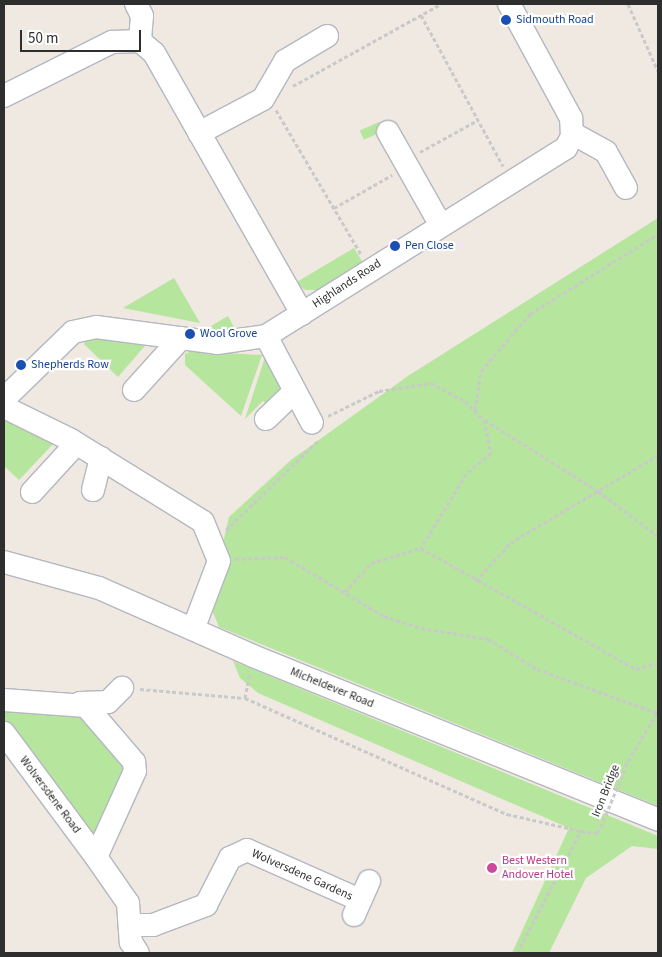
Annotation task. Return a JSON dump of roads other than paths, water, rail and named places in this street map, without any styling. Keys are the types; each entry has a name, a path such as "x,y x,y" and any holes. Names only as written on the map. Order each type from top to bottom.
{"street":[{"path":"136,4 142,16 140,40"},
{"path":"509,4 567,108 572,133 606,152 626,188"},
{"path":"199,133 263,98 285,61 327,36"},
{"path":"4,96 112,42 140,40 154,53 302,314"},
{"path":"388,132 440,224"},
{"name":"Highlands Road","path":"4,400 73,332 96,327 229,343 266,336 440,224 566,148 572,133"},
{"path":"266,336 312,423"},
{"path":"134,390 181,338"},
{"path":"266,419 295,391"},
{"path":"4,407 101,458 203,522 216,551 194,627"},
{"path":"32,492 76,444"},
{"path":"93,490 101,458"},
{"name":"Micheldever Road","path":"4,562 99,588 194,627 253,656 658,820"},
{"path":"4,700 80,703 108,702 122,688"},
{"path":"80,703 92,710 135,766 96,857"},
{"name":"Wolversdene Road","path":"4,733 128,903 130,925 138,953"},
{"name":"Wolversdene Gardens","path":"130,925 153,925 206,905 230,858 242,851 254,851 361,899"}],"place":[{"name":"Sidmouth Road","path":"506,20"},
{"name":"Pen Close","path":"395,246"},
{"name":"Wool Grove","path":"190,334"},
{"name":"Shepherds Row","path":"21,365"},
{"name":"Best Western Andover Hotel","path":"492,868"}]}
